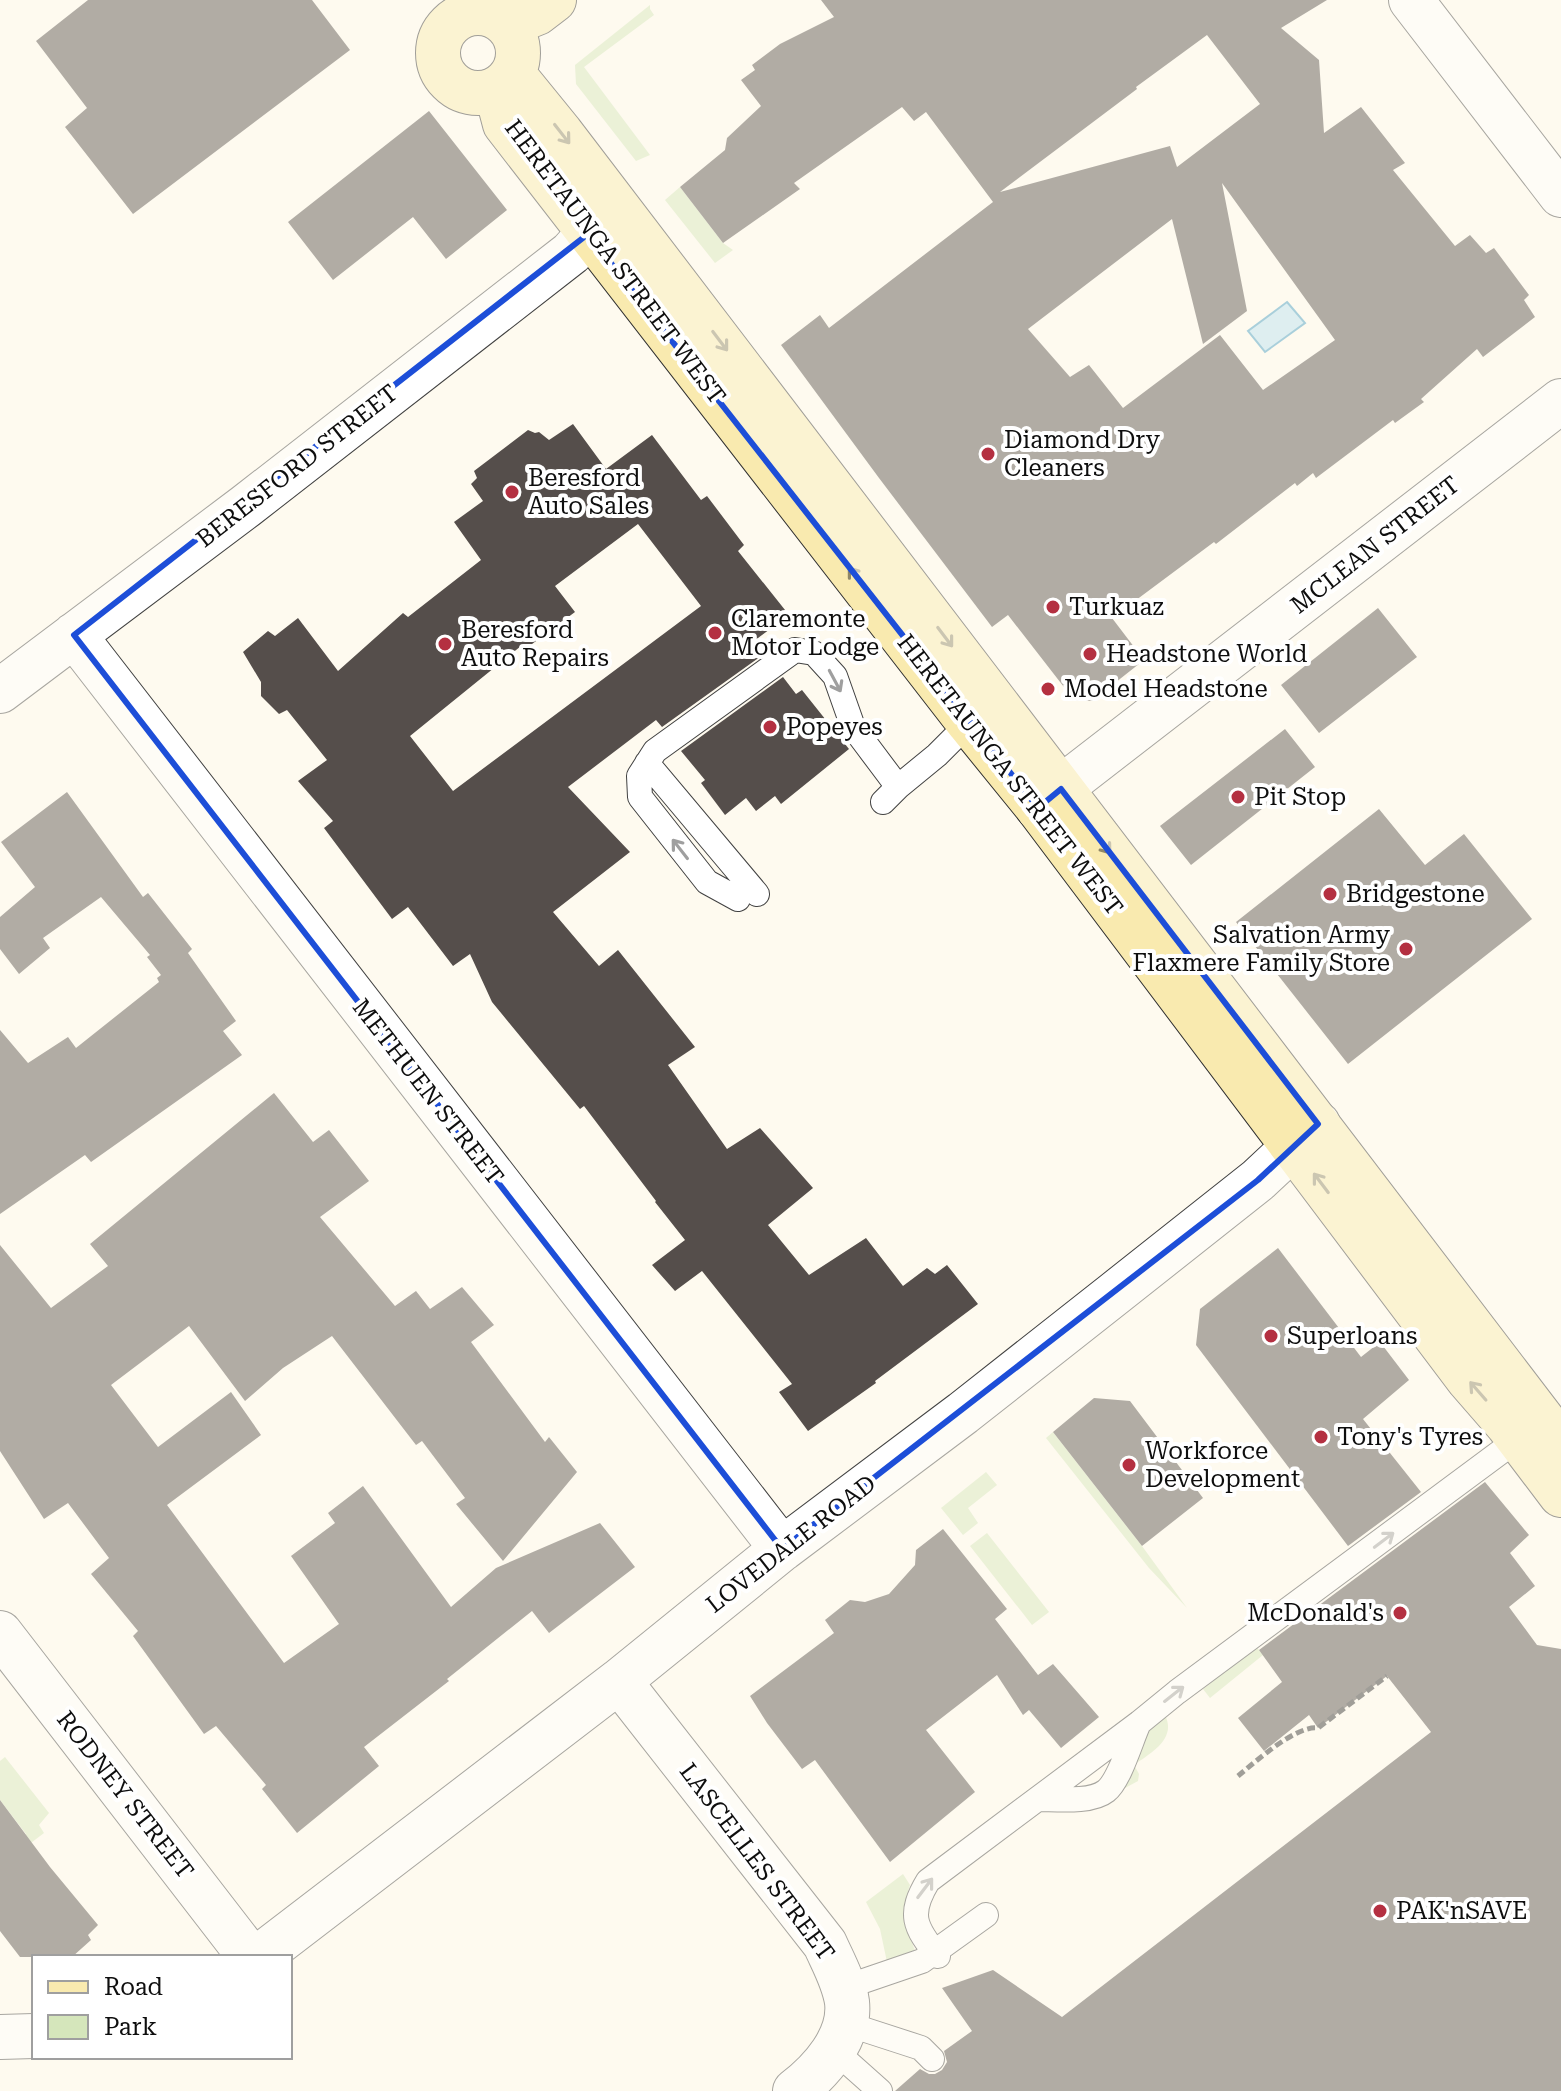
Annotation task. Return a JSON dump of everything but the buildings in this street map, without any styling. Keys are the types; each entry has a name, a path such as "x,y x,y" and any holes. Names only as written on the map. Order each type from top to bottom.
{"main road":[{"path":"507,25 537,13 554,0"},
{"path":"442,11 464,15 475,13 497,18 507,25 519,48 518,62 504,82 480,94 455,87 446,78 439,67 437,54 442,11"},
{"name":"HERETAUNGA STREET WEST","path":"504,82 505,124 588,234 969,723 1049,798"},
{"name":"HERETAUNGA STREET WEST","path":"504,82 561,133 1049,798 1306,1136 1561,1444"},
{"name":"HERETAUNGA STREET WEST","path":"1306,1136 1468,1379 1561,1495"}],"street":[{"path":"1411,0 1561,195"},
{"name":"BERESFORD STREET","path":"0,691 259,497 571,253 588,234"},
{"name":"MCLEAN STREET","path":"1049,798 1561,401"},
{"name":"METHUEN STREET","path":"74,635 782,1549"},
{"name":"LOVEDALE ROAD","path":"262,1955 619,1681 782,1549 998,1385 1258,1180 1306,1136"},
{"name":"RODNEY STREET","path":"0,1633 248,1955"},
{"name":"LASCELLES STREET","path":"619,1681 825,1944 839,1975 840,2020"},
{"path":"795,2091 815,2075 840,2020"},
{"path":"0,2037 32,2036"}],"lane":[{"path":"748,896 707,882 640,797 639,776 655,751 795,650 814,653 835,676 853,727 890,794 937,755 969,723"},
{"path":"936,1954 915,1918 917,1899 928,1881 1518,1439"},
{"path":"1038,1799 1086,1799 1106,1791 1120,1772 1139,1723"},
{"path":"840,2020 936,1954 986,1915"},
{"path":"840,2020 921,2048 932,2059"},
{"path":"840,2020 880,2091"}],"path":[{"path":"1238,1776 1266,1753 1308,1727 1318,1728 1387,1676"}],"highlighted area":[{"path":"588,234 1038,808 1061,789 1318,1124 1258,1180 782,1549 74,635"}],"green space":[{"path":"650,5 654,15 584,67 650,155 636,161 576,84 575,65"},
{"path":"680,187 723,243 733,250 715,263 665,200"},
{"path":"1053,1432 1187,1608 1149,1568 1046,1438"},
{"path":"986,1472 997,1485 968,1508 978,1523 963,1535 941,1508"},
{"path":"987,1533 1049,1612 1032,1625 970,1546"},
{"path":"1256,1646 1263,1655 1210,1698 1203,1689"},
{"path":"1165,1715 1168,1731 1165,1738 1134,1765 1139,1774 1138,1781 1125,1788 1122,1780 1141,1736"},
{"path":"5,1757 49,1813 39,1825 44,1833 11,1858 5,1851 26,1834 0,1800 0,1761"},
{"path":"903,1874 910,1885 906,1919 916,1953 887,1962 880,1929 866,1902"}],"water":[{"path":"1287,302 1305,323 1265,352 1248,331"}],"place":[{"name":"Diamond Dry Cleaners","path":"988,454"},
{"name":"Beresford Auto Sales","path":"512,492"},
{"name":"Turkuaz","path":"1053,607"},
{"name":"Claremonte Motor Lodge","path":"715,633"},
{"name":"Beresford Auto Repairs","path":"445,644"},
{"name":"Headstone World","path":"1090,654"},
{"name":"Model Headstone","path":"1048,689"},
{"name":"Popeyes","path":"770,727"},
{"name":"Pit Stop","path":"1238,797"},
{"name":"Bridgestone","path":"1330,894"},
{"name":"Salvation Army Flaxmere Family Store","path":"1406,949"},
{"name":"Superloans","path":"1271,1336"},
{"name":"Tony's Tyres","path":"1321,1437"},
{"name":"Workforce Development","path":"1129,1465"},
{"name":"McDonald's","path":"1400,1613"},
{"name":"PAK'nSAVE","path":"1380,1911"}]}
